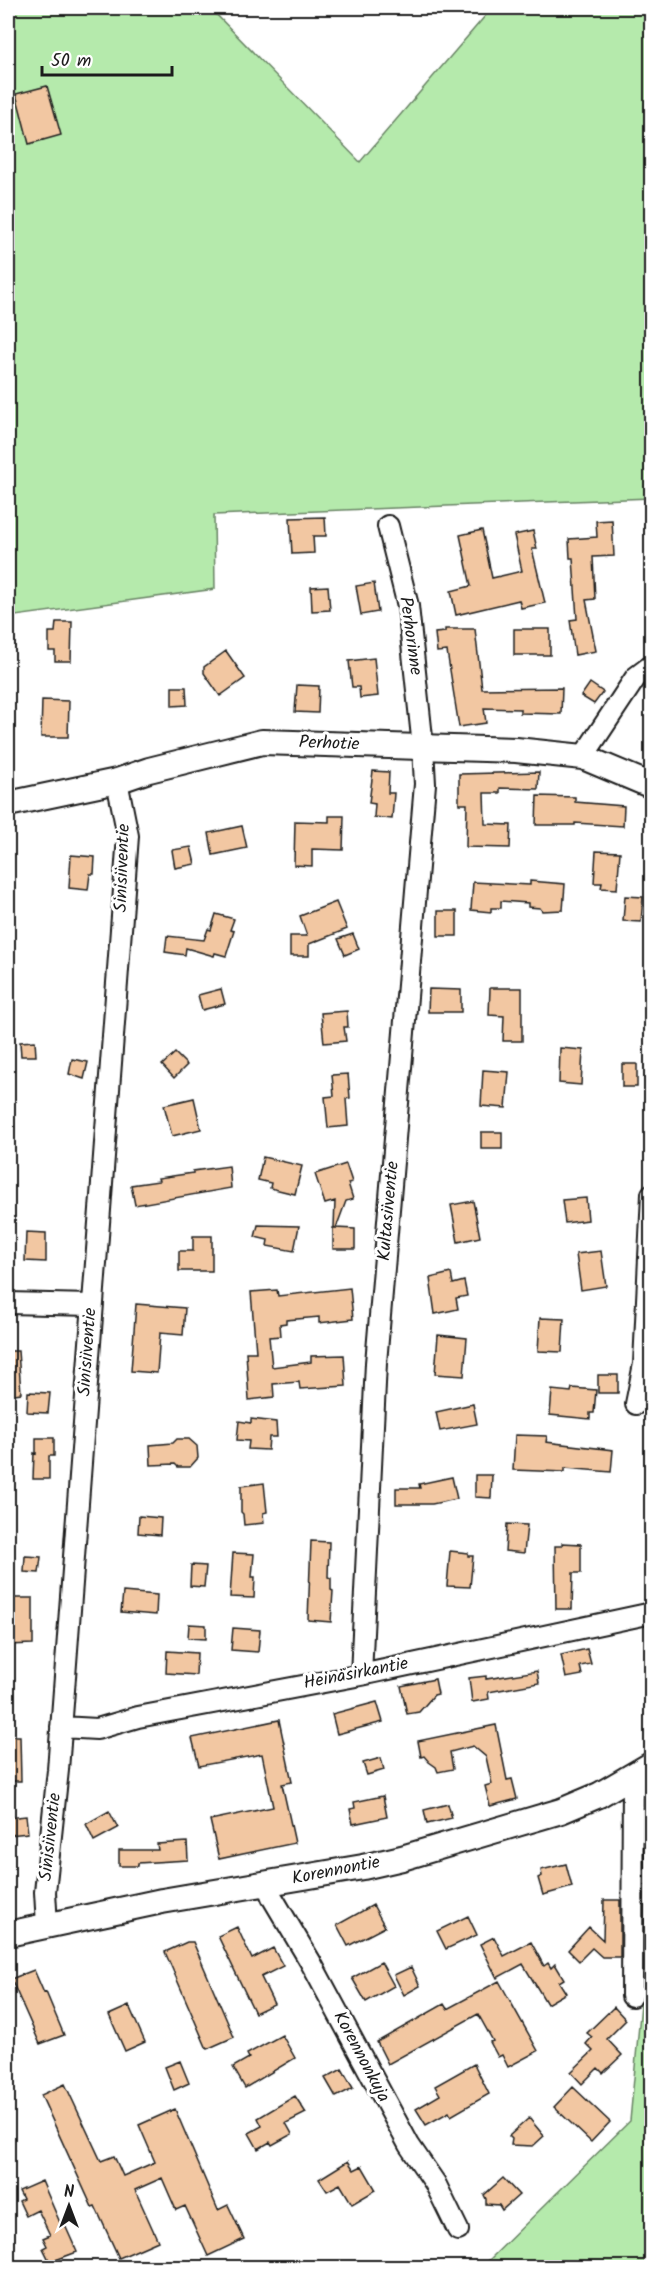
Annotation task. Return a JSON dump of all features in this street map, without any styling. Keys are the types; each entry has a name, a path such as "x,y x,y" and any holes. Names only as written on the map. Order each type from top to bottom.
{"street":[{"name":"Perhorinne","path":"388,526 408,606 423,747"},
{"path":"584,758 636,677 651,665"},
{"name":"Perhotie","path":"8,804 117,781 262,742 516,750 584,758 651,786"},
{"name":"Kultasiiventie","path":"361,1675 376,1363 425,784 423,747"},
{"name":"Sinisiiventie","path":"47,1925 45,1892 61,1727 128,836 117,781"},
{"path":"636,1404 644,1364 651,1194"},
{"path":"8,1303 91,1305"},
{"name":"Heinäsirkantie","path":"61,1727 97,1729 138,1717 361,1675 651,1613"},
{"path":"632,1996 642,1770"},
{"name":"Korennontie","path":"8,1934 162,1901 363,1867 561,1811 599,1795 642,1770"},
{"name":"Korennonkuja","path":"267,1884 272,1897 310,1961 409,2145 435,2183 458,2230"}],"green space":[{"path":"8,8 210,8 360,162 492,8 651,8 651,498 214,515 215,589 8,617"},
{"path":"651,1973 651,2267 481,2268 630,2121 643,1982"}],"building":[{"path":"47,86 61,135 29,144 16,94"},
{"path":"325,517 326,536 313,536 314,553 292,554 290,518"},
{"path":"612,520 614,556 593,557 595,599 586,600 596,651 575,655 570,620 577,619 573,558 570,558 569,539 597,537 596,521"},
{"path":"482,530 492,578 522,571 514,535 533,531 537,549 532,549 545,603 521,608 519,600 456,615 451,591 471,586 460,535"},
{"path":"374,583 378,612 361,615 356,586"},
{"path":"328,586 330,610 312,611 311,587"},
{"path":"56,622 72,622 71,661 55,661 55,651 49,651 49,632 55,632"},
{"path":"445,629 475,629 482,689 562,688 561,714 520,713 520,709 484,708 486,723 459,727 447,651 437,652 435,633 445,632"},
{"path":"514,629 550,629 550,655 514,655"},
{"path":"226,651 245,678 220,696 204,673 204,667"},
{"path":"374,658 378,696 360,698 359,687 352,687 349,661"},
{"path":"590,683 603,692 594,704 581,696"},
{"path":"297,685 319,686 318,713 295,712"},
{"path":"172,687 186,687 187,705 172,706"},
{"path":"42,700 69,701 68,737 41,737"},
{"path":"373,771 389,772 388,793 394,793 392,819 374,817 375,804 369,803"},
{"path":"539,772 538,789 500,788 500,793 484,793 485,824 511,825 510,848 466,847 467,804 459,804 459,774"},
{"path":"537,796 575,797 575,802 624,806 623,826 575,823 575,825 536,825"},
{"path":"329,816 344,816 343,850 312,849 312,866 294,865 295,821 329,822"},
{"path":"242,826 247,848 213,855 209,833"},
{"path":"191,847 195,864 175,868 172,850"},
{"path":"596,851 620,852 617,889 601,888 602,883 594,883"},
{"path":"71,855 95,857 94,874 90,874 88,890 69,888"},
{"path":"530,881 565,884 563,910 542,911 540,908 528,907 528,903 501,901 501,908 491,908 491,912 471,910 473,882 530,885"},
{"path":"625,896 643,897 641,922 623,921"},
{"path":"336,902 347,929 309,944 309,956 290,956 290,936 307,936 300,916"},
{"path":"438,911 457,911 457,936 438,936"},
{"path":"216,914 234,919 230,930 234,931 226,956 215,953 214,956 186,948 185,955 165,952 167,936 204,940 208,929 211,930"},
{"path":"353,934 359,949 345,955 338,939"},
{"path":"490,988 522,988 522,1041 503,1041 504,1016 489,1015"},
{"path":"221,989 225,1004 202,1010 198,995"},
{"path":"429,989 461,990 461,1012 428,1012"},
{"path":"347,1011 348,1027 344,1027 346,1041 324,1043 321,1013"},
{"path":"35,1041 36,1056 21,1056 20,1042"},
{"path":"560,1048 583,1050 581,1085 559,1083"},
{"path":"175,1053 187,1065 174,1078 162,1065"},
{"path":"72,1059 88,1062 84,1079 69,1074"},
{"path":"622,1064 637,1064 637,1087 622,1087"},
{"path":"483,1070 509,1072 506,1108 481,1106"},
{"path":"348,1074 350,1098 346,1099 348,1126 328,1128 325,1097 334,1096 332,1075"},
{"path":"194,1098 201,1129 172,1136 164,1105"},
{"path":"481,1132 502,1132 502,1149 481,1149"},
{"path":"263,1157 302,1166 295,1194 270,1188 271,1183 258,1180"},
{"path":"346,1164 352,1182 348,1183 353,1199 346,1201 336,1228 355,1229 355,1249 333,1249 335,1201 325,1204 315,1174"},
{"path":"229,1166 231,1188 135,1205 131,1185 159,1181 158,1178 193,1173 193,1171"},
{"path":"586,1198 588,1220 565,1223 562,1200"},
{"path":"473,1201 480,1237 458,1242 451,1205"},
{"path":"258,1225 299,1226 294,1251 267,1246 268,1240 255,1237"},
{"path":"26,1232 46,1233 46,1262 25,1261"},
{"path":"193,1236 212,1236 212,1271 179,1271 179,1251 193,1251"},
{"path":"601,1251 606,1286 581,1290 576,1254"},
{"path":"451,1273 453,1284 464,1281 467,1296 456,1298 458,1309 435,1314 430,1278"},
{"path":"350,1288 353,1319 319,1323 319,1317 286,1320 286,1323 280,1324 281,1336 269,1337 272,1367 311,1362 311,1356 344,1355 346,1386 300,1389 299,1382 273,1384 274,1397 249,1400 246,1352 256,1352 251,1292 277,1290 278,1296"},
{"path":"136,1304 185,1308 183,1335 160,1333 157,1373 131,1371"},
{"path":"540,1318 564,1319 562,1352 538,1351"},
{"path":"438,1335 467,1338 464,1376 435,1374"},
{"path":"8,1351 18,1351 21,1393 8,1395"},
{"path":"598,1375 618,1375 618,1393 598,1393"},
{"path":"572,1388 596,1390 594,1413 590,1413 590,1419 550,1415 552,1390 571,1392"},
{"path":"28,1392 50,1393 48,1413 27,1412"},
{"path":"473,1404 477,1424 440,1431 436,1412"},
{"path":"251,1419 276,1422 277,1437 269,1437 268,1450 248,1449 249,1441 237,1440 239,1421 251,1423"},
{"path":"515,1435 547,1436 546,1442 613,1450 611,1472 565,1468 565,1472 513,1470"},
{"path":"36,1438 54,1438 54,1456 49,1456 49,1479 33,1479"},
{"path":"177,1439 189,1439 197,1446 198,1458 190,1467 178,1467 175,1464 151,1465 150,1445 173,1443"},
{"path":"475,1475 492,1475 491,1498 475,1497"},
{"path":"452,1477 457,1499 432,1504 396,1504 396,1488 420,1488 419,1484"},
{"path":"264,1483 267,1512 263,1513 264,1523 244,1525 241,1512 241,1486"},
{"path":"139,1516 161,1518 160,1535 138,1533"},
{"path":"507,1524 527,1525 524,1553 505,1551"},
{"path":"311,1541 329,1542 328,1577 331,1578 331,1590 333,1591 331,1622 308,1620"},
{"path":"562,1543 581,1544 581,1573 573,1573 572,1609 556,1609 555,1546 562,1546"},
{"path":"450,1551 468,1553 468,1556 473,1556 470,1587 447,1586"},
{"path":"233,1553 254,1554 252,1577 255,1577 254,1598 230,1597"},
{"path":"25,1556 41,1557 39,1573 24,1572"},
{"path":"191,1565 206,1566 204,1587 190,1586"},
{"path":"123,1592 157,1595 156,1615 121,1612"},
{"path":"8,1598 33,1598 33,1644 8,1645"},
{"path":"189,1624 206,1625 206,1639 188,1638"},
{"path":"233,1628 260,1630 258,1652 231,1650"},
{"path":"587,1649 591,1664 580,1666 582,1675 566,1678 561,1655"},
{"path":"167,1651 197,1653 196,1675 166,1673"},
{"path":"537,1671 539,1683 488,1692 489,1699 472,1702 469,1678 486,1676 486,1679"},
{"path":"435,1679 438,1694 434,1695 419,1712 407,1714 401,1686"},
{"path":"377,1702 383,1722 337,1734 332,1714"},
{"path":"279,1720 292,1782 282,1784 295,1843 219,1859 210,1820 273,1807 262,1754 199,1766 192,1738"},
{"path":"496,1725 507,1780 512,1779 517,1799 490,1806 485,1786 492,1784 486,1757 473,1746 450,1752 453,1769 438,1772 424,1756 421,1757 418,1741"},
{"path":"8,1736 20,1736 21,1781 8,1781"},
{"path":"381,1758 384,1770 367,1775 363,1763"},
{"path":"383,1796 387,1817 353,1824 350,1809 355,1808 354,1802"},
{"path":"448,1804 452,1818 427,1824 424,1810"},
{"path":"109,1811 118,1828 94,1841 86,1824"},
{"path":"26,1816 28,1833 9,1835 8,1818"},
{"path":"187,1842 188,1860 119,1866 119,1850 158,1850 157,1844"},
{"path":"566,1864 572,1887 543,1895 538,1878 542,1876 541,1870"},
{"path":"604,1900 620,1900 620,1957 602,1957 592,1948 579,1961 568,1950 589,1927 603,1940"},
{"path":"373,1905 385,1927 348,1946 337,1925"},
{"path":"468,1916 477,1935 446,1949 437,1931"},
{"path":"237,1927 252,1959 273,1948 283,1966 261,1977 274,2004 255,2013 218,1936"},
{"path":"494,1937 504,1956 531,1942 544,1966 548,1963 551,1968 555,1964 564,1979 559,1982 566,1993 547,2004 523,1964 497,1978 480,1944"},
{"path":"187,1942 193,1942 234,2037 207,2049 165,1952"},
{"path":"381,1962 394,1986 366,2002 352,1978"},
{"path":"411,1967 420,1986 404,1995 394,1975"},
{"path":"34,1970 64,2035 40,2044 11,1979"},
{"path":"499,1981 538,2051 508,2067 502,2055 498,2057 490,2042 493,2041 478,2014 388,2064 377,2042 444,2004 447,2009"},
{"path":"129,2006 145,2042 125,2051 109,2015"},
{"path":"614,2007 626,2020 607,2039 622,2055 603,2073 598,2068 582,2084 571,2072 593,2051 586,2044 592,2037 587,2033"},
{"path":"282,2035 295,2058 245,2088 233,2067 249,2058 247,2054"},
{"path":"180,2061 189,2083 174,2090 165,2067"},
{"path":"474,2064 489,2094 451,2116 449,2112 426,2125 416,2109 440,2095 435,2086"},
{"path":"342,2069 353,2088 336,2097 325,2078"},
{"path":"65,2084 101,2161 114,2156 123,2176 155,2162 139,2125 175,2109 218,2210 228,2205 244,2239 208,2256 185,2206 176,2210 162,2178 135,2190 158,2241 119,2258 95,2206 92,2207 41,2095"},
{"path":"573,2087 610,2122 591,2142 554,2107"},
{"path":"295,2096 306,2113 286,2123 292,2134 272,2145 270,2142 258,2149 249,2133 262,2126 258,2118"},
{"path":"529,2118 544,2136 533,2146 511,2145 512,2139 509,2136"},
{"path":"348,2161 354,2170 362,2166 376,2190 352,2204 340,2184 327,2191 319,2179"},
{"path":"503,2178 519,2195 502,2210 499,2205 486,2204 484,2195"},
{"path":"42,2181 61,2225 64,2223 77,2252 50,2262 43,2248 47,2246 43,2238 50,2235 38,2210 26,2216 19,2201 23,2199 19,2191"}]}
